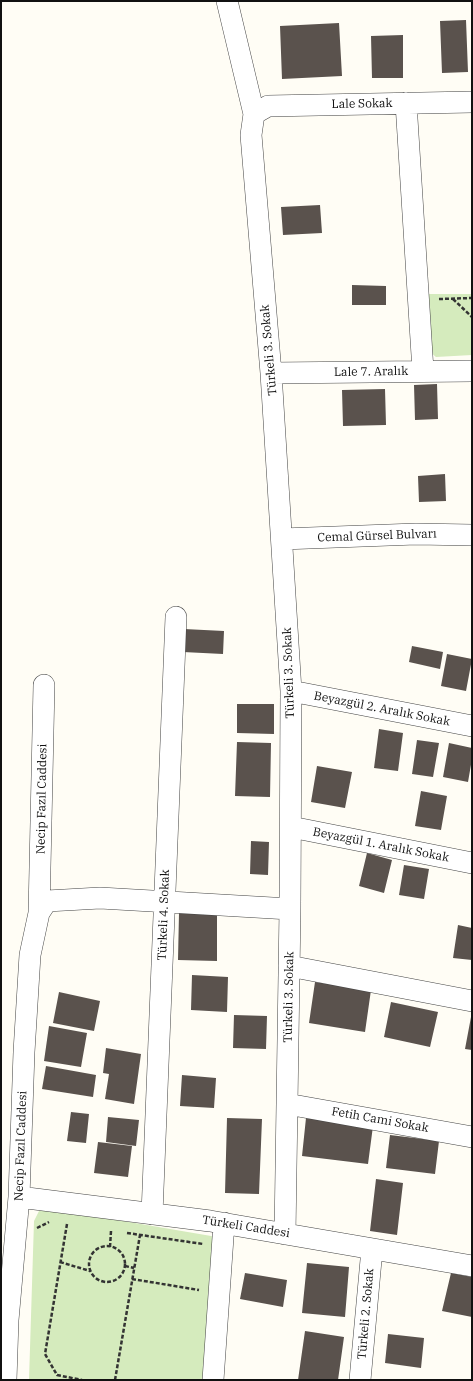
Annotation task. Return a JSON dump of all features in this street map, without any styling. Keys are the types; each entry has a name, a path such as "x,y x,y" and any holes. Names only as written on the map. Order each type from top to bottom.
{"street":[{"path":"227,1 254,114"},
{"name":"Lale Sokak","path":"254,114 268,106 472,102"},
{"path":"406,103 423,372"},
{"name":"Türkeli 3. Sokak","path":"254,114 251,135 271,373 291,691 291,827 286,1234"},
{"name":"Lale 7. Aralık","path":"271,373 472,371"},
{"name":"Cemal Gürsel Bulvarı","path":"282,539 416,534 472,535"},
{"name":"Türkeli 4. Sokak","path":"148,1213 165,902 176,616"},
{"name":"Necip Fazıl Caddesi","path":"6,1380 5,1320 19,1197 24,1052 30,955 39,913 44,685"},
{"name":"Beyazgül 2. Aralık Sokak","path":"291,691 472,726"},
{"name":"Beyazgül 1. Aralık Sokak","path":"291,827 472,863"},
{"path":"39,913 47,901 100,898 290,909"},
{"path":"289,966 472,1001"},
{"name":"Fetih Cami Sokak","path":"288,1104 472,1137"},
{"name":"Türkeli Caddesi","path":"19,1197 224,1223 472,1266"},
{"path":"213,1380 224,1223"},
{"name":"Türkeli 2. Sokak","path":"360,1380 372,1249"}],"path":[{"path":"453,298 472,318"},
{"path":"115,1380 140,1235 148,1213"},
{"path":"31,1230 50,1221"},
{"path":"61,1223 74,1225"},
{"path":"66,1224 45,1354 57,1375 82,1380"},
{"path":"104,1230 112,1231 110,1247"},
{"path":"126,1233 208,1245"},
{"path":"104,1247 110,1247 119,1251 125,1260 125,1266 121,1275 113,1281 102,1282 97,1279 91,1271 90,1261 95,1252 104,1247"},
{"path":"60,1262 91,1271"},
{"path":"125,1266 134,1268"},
{"path":"132,1279 203,1290"}],"green space":[{"path":"421,294 472,294 472,355 436,357 424,347"},
{"path":"41,1207 217,1237 207,1380 29,1380 34,1221"}],"building":[{"path":"466,20 468,72 442,73 440,21"},
{"path":"339,23 342,76 282,79 280,26"},
{"path":"403,35 403,78 372,78 371,36"},
{"path":"320,205 322,233 283,235 281,207"},
{"path":"352,285 386,286 386,305 352,305"},
{"path":"437,384 438,419 415,420 414,385"},
{"path":"385,389 386,425 343,426 342,390"},
{"path":"445,474 446,501 419,502 418,476"},
{"path":"184,629 224,631 223,654 183,652"},
{"path":"412,646 443,652 440,669 409,662"},
{"path":"447,654 472,659 466,691 441,686"},
{"path":"237,704 274,704 274,734 237,733"},
{"path":"379,729 403,733 398,771 374,768"},
{"path":"417,740 439,743 433,777 412,774"},
{"path":"237,742 271,743 270,797 235,796"},
{"path":"449,743 472,748 472,759 468,782 443,777"},
{"path":"317,766 352,772 345,808 311,802"},
{"path":"421,791 447,796 441,830 415,826"},
{"path":"251,841 269,842 268,875 250,874"},
{"path":"367,853 392,860 384,893 359,886"},
{"path":"404,865 429,869 424,899 399,895"},
{"path":"179,913 217,913 217,961 178,960"},
{"path":"458,925 472,928 472,960 453,958"},
{"path":"192,975 228,977 227,1012 191,1010"},
{"path":"315,982 371,990 365,1032 309,1023"},
{"path":"59,992 100,1001 94,1031 53,1023"},
{"path":"391,1002 438,1012 430,1047 384,1037"},
{"path":"234,1015 267,1016 266,1049 233,1048"},
{"path":"472,1017 472,1050 465,1049"},
{"path":"49,1026 87,1033 81,1067 44,1061"},
{"path":"106,1048 141,1054 134,1104 105,1099 109,1074 103,1073"},
{"path":"46,1066 96,1075 93,1097 42,1089"},
{"path":"182,1075 216,1078 214,1108 180,1106"},
{"path":"71,1112 89,1114 86,1143 67,1141"},
{"path":"108,1117 139,1120 136,1146 106,1142"},
{"path":"227,1118 262,1119 259,1194 225,1193"},
{"path":"306,1118 373,1126 368,1164 302,1156"},
{"path":"390,1135 439,1141 435,1174 386,1168"},
{"path":"98,1142 132,1146 128,1177 94,1173"},
{"path":"376,1179 403,1183 397,1235 370,1231"},
{"path":"307,1263 349,1267 345,1317 302,1313"},
{"path":"245,1273 287,1280 283,1307 240,1299"},
{"path":"451,1273 472,1277 472,1317 442,1311"},
{"path":"305,1331 344,1337 338,1380 298,1380"},
{"path":"388,1334 424,1338 421,1368 385,1363"}]}
